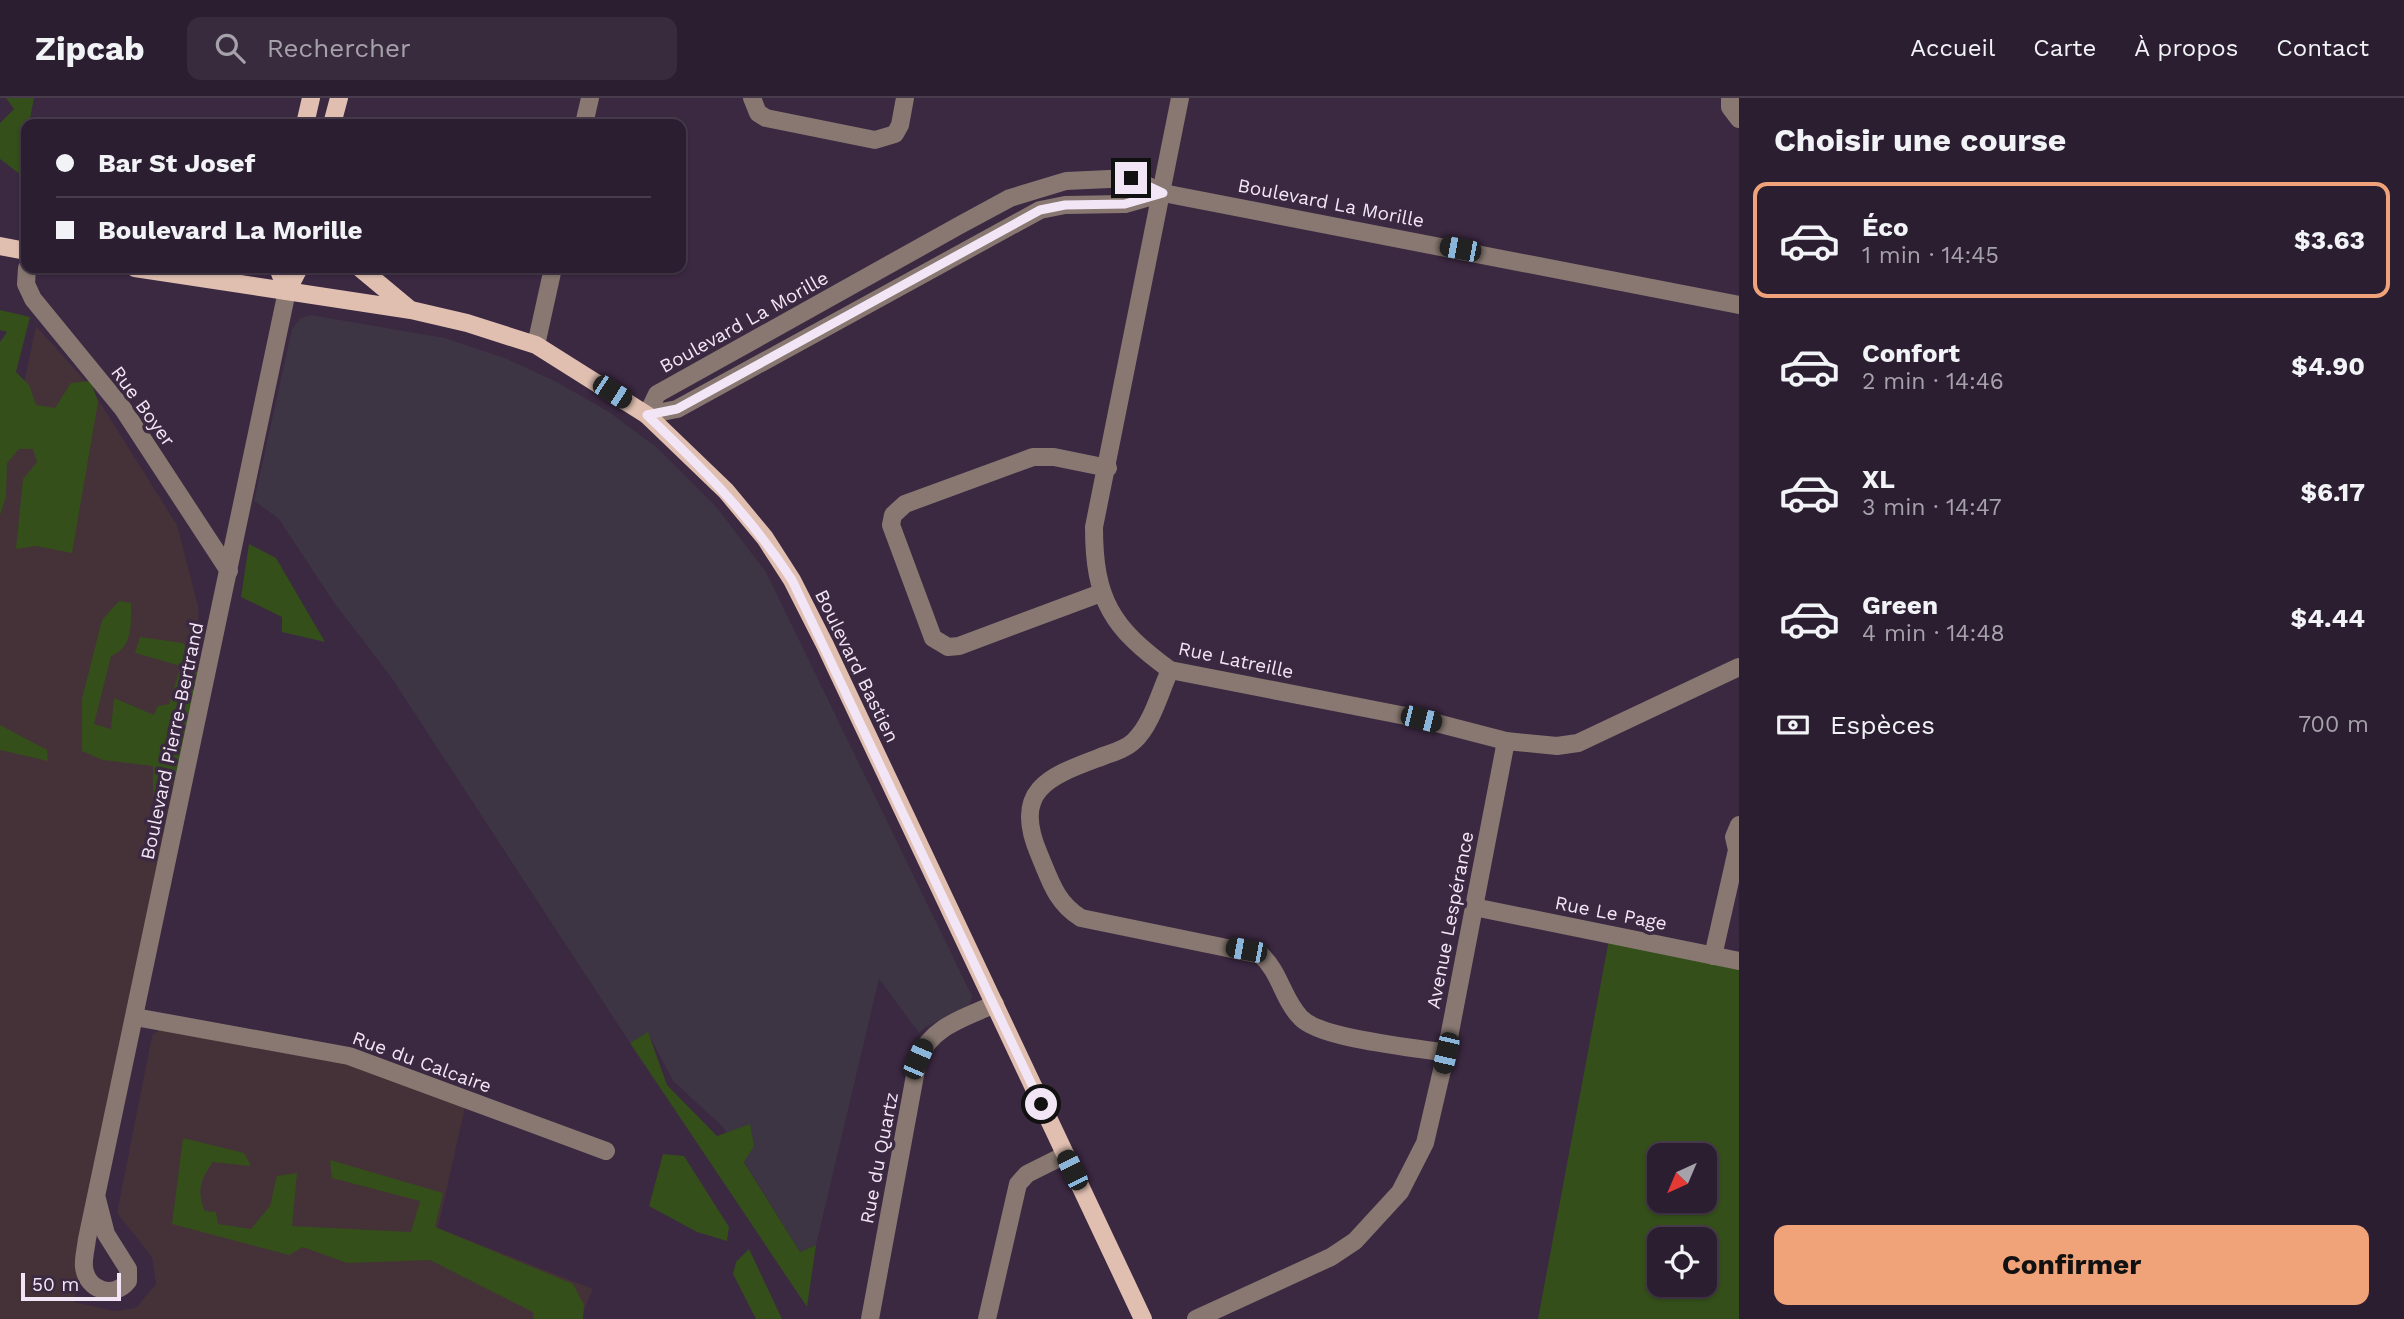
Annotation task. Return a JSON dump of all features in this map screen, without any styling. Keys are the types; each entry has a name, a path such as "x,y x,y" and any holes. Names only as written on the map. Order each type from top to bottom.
{"main road":[{"path":"306,119 310,98"},
{"path":"333,119 339,98"},
{"path":"0,246 21,250"},
{"name":"Boulevard Bastien","path":"185,273 411,310 467,323 536,345 647,415 726,491 765,538 792,580 1143,1319"},
{"path":"280,273 287,291"},
{"name":"Boulevard Pierre-Bertrand","path":"287,291 296,273"},
{"path":"366,273 411,310"}],"street":[{"path":"585,119 590,98"},
{"path":"752,98 758,113 766,118 875,140 895,134 900,125 905,98"},
{"name":"Rue Latreille","path":"1180,98 1108,468 1094,527 1094,558 1101,593 1119,625 1139,648 1170,670 1421,719 1536,746 1578,743 1739,667"},
{"path":"1730,98 1730,107 1739,119"},
{"name":"Boulevard La Morille","path":"647,415 657,394 1010,198 1066,181 1131,178 1163,193 1739,305"},
{"name":"Boulevard La Morille","path":"647,415 677,409 1040,210 1065,205 1125,204 1163,193"},
{"name":"Rue Boyer","path":"27,273 26,284 33,299 123,409 229,571"},
{"path":"536,345 551,273"},
{"name":"Boulevard Pierre-Bertrand","path":"97,1199 106,1234 128,1269 128,1281 123,1287 107,1293 96,1288 84,1268 97,1199 287,291"},
{"path":"1101,593 959,646 948,647 933,638 891,525 893,515 905,504 1033,457 1054,457 1108,468"},
{"path":"1170,670 1142,732 1132,744 1054,775 1042,784 1037,793 1029,827 1058,900 1081,918 1261,955 1272,965 1301,1019 1320,1030 1446,1053"},
{"name":"Avenue Lespérance","path":"1196,1319 1331,1257 1355,1241 1400,1192 1424,1143 1446,1053 1506,741"},
{"path":"1713,956 1738,850 1734,836 1739,825"},
{"name":"Rue Le Page","path":"1474,908 1739,961"},
{"name":"Rue du Quartz","path":"870,1319 918,1059 925,1045 938,1031 995,1004"},
{"name":"Rue du Calcaire","path":"135,1017 349,1056 606,1151"},
{"path":"987,1319 1018,1184 1027,1174 1065,1155"}],"shaded area":[{"path":"311,315 445,338 505,358 555,381 609,412 656,447 718,509 766,572 972,996 970,1005 919,1033 879,979 816,1245 800,1252 723,1127 673,1081 648,1033 630,1043 391,677 335,604 278,518 254,501 292,329 301,318"},
{"path":"36,326 89,385 177,525 198,606 200,668 74,1302 114,1311 136,1308 156,1284 152,1257 117,1213 152,1036 161,1028 347,1063 465,1107 438,1228 593,1289 580,1319 0,1319 0,444 11,445"}],"green space":[{"path":"6,98 34,98 30,119 21,119 21,175 0,159 0,123 14,109"},
{"path":"0,310 30,317 16,372 29,385 36,405 55,408 71,383 91,381 98,402 72,553 36,546 16,549 23,479 37,462 33,449 19,449 7,463 6,496 0,515 0,342 7,332 0,330"},
{"path":"249,544 276,558 325,642 282,632 282,617 241,597"},
{"path":"119,601 131,603 129,634 123,647 111,656 94,724 111,729 114,698 154,715 158,706 169,704 181,666 135,653 140,637 183,643 198,668 194,720 179,772 166,791 153,797 153,766 103,760 82,751 82,699 102,620"},
{"path":"0,725 47,750 48,761 0,750"},
{"path":"1610,934 1739,961 1739,1319 1538,1319"},
{"path":"648,1032 667,1085 717,1136 750,1124 754,1146 744,1162 800,1252 816,1245 807,1307 630,1043"},
{"path":"183,1138 244,1153 251,1166 213,1162 205,1174 200,1191 202,1204 205,1211 216,1212 218,1224 251,1229 270,1206 277,1176 297,1173 292,1226 411,1232 420,1201 332,1178 330,1160 443,1193 435,1227 573,1284 584,1305 583,1319 534,1319 533,1312 430,1260 347,1263 303,1247 289,1255 172,1224"},
{"path":"663,1154 684,1156 729,1227 727,1241 697,1232 649,1206"},
{"path":"749,1249 782,1319 756,1319 733,1274 736,1262"}],"route":[{"path":"1041,1104 792,580 765,538 726,491 647,415 677,409 1017,220 1040,210 1065,205 1125,204 1163,193 1131,178"}]}
